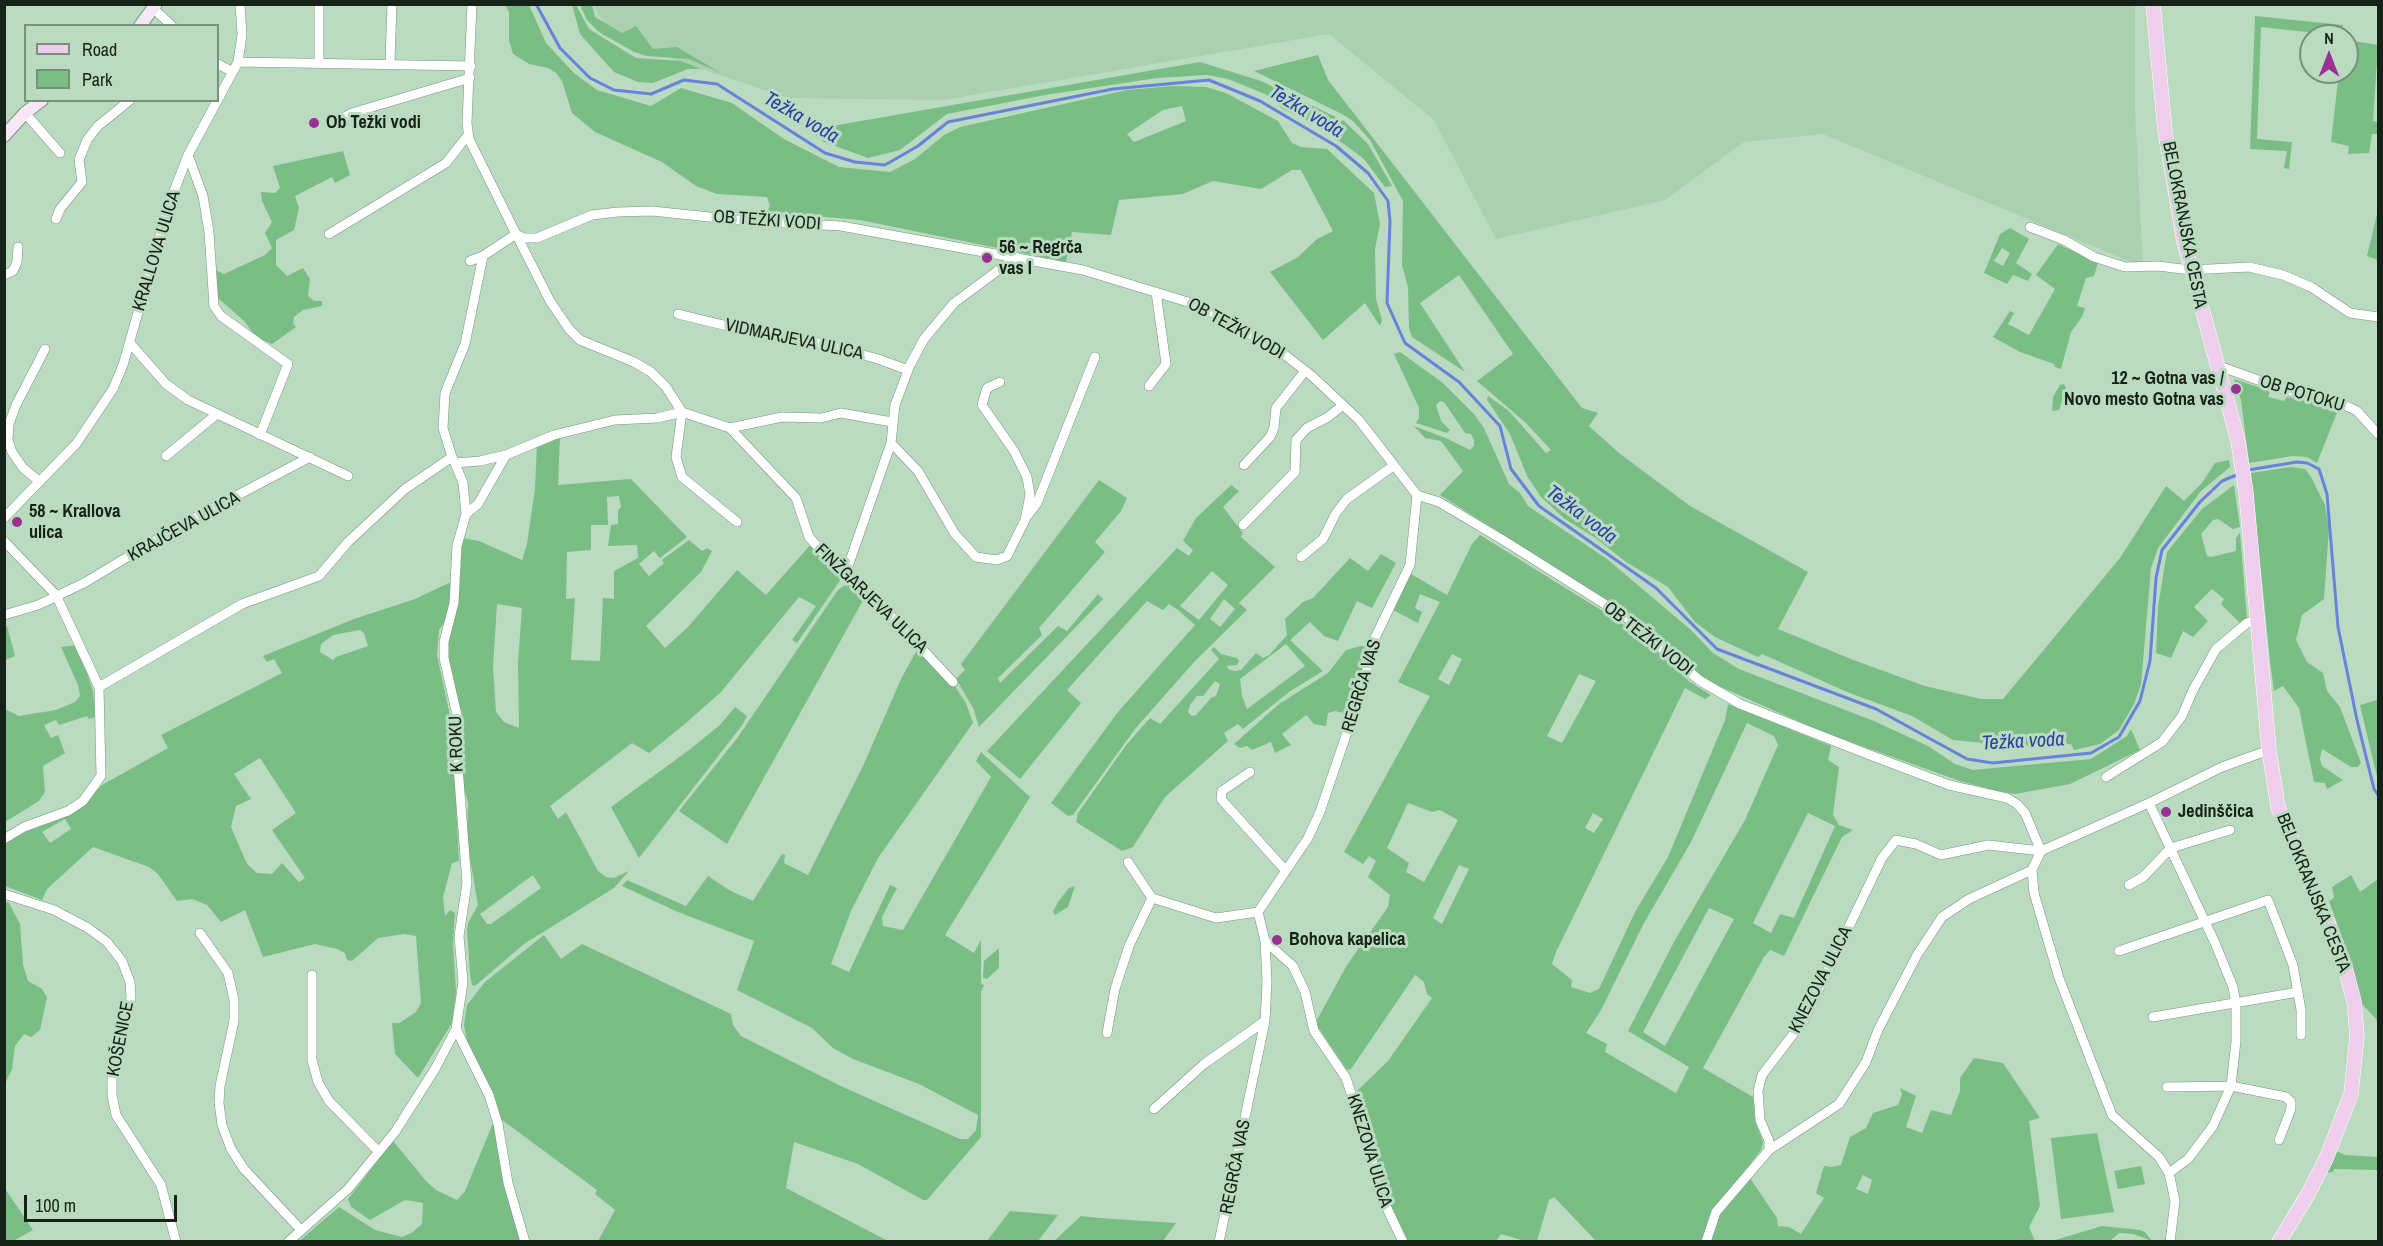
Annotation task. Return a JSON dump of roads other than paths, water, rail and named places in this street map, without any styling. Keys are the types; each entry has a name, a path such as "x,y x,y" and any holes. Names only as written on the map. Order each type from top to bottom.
{"main road":[{"name":"BELOKRANJSKA CESTA","path":"2153,4 2165,131 2190,270 2238,441 2246,492 2269,750 2278,807 2346,971 2354,1001 2357,1036 2351,1094 2339,1128 2308,1194 2278,1242"}],"street":[{"name":"KRALLOVA ULICA","path":"219,98 238,62 242,35 240,4"},
{"path":"319,62 320,4"},
{"path":"390,62 392,4"},
{"path":"472,4 468,135 550,301 569,329 580,340 634,362 651,372 682,412 677,467 682,477 737,522"},
{"path":"141,24 154,6 170,24"},
{"path":"238,62 390,62 471,66"},
{"path":"219,65 233,72"},
{"path":"332,124 352,112 470,78"},
{"path":"4,136 25,113 39,102"},
{"path":"56,219 60,209 82,182 79,160 87,141 98,126 128,102"},
{"name":"KRALLOVA ULICA","path":"4,518 76,444 113,389 130,343 169,204 188,155 217,102"},
{"path":"25,113 60,153"},
{"path":"329,234 446,163 468,135"},
{"path":"188,155 203,196 209,232 214,306 221,316 288,364 260,435"},
{"name":"OB TEŽKI VODI","path":"516,234 524,238 537,238 592,215 652,211 748,221 841,226 1083,270 1201,306 1281,352 1305,371 1359,420 1417,495 1439,502 1494,534 1620,614 1699,680 1740,704 1950,785 2007,798 2025,813 2041,851"},
{"path":"2030,227 2064,240 2094,257 2125,267 2158,266 2190,270 2249,267 2283,275 2311,287 2350,313 2379,317"},
{"path":"470,261 483,256 516,234"},
{"path":"4,275 12,271 17,262 18,247"},
{"name":"K ROKU","path":"288,1242 348,1189 401,1123 456,1029 464,982 459,936 467,883 458,767 459,724 444,658 444,642 454,603 458,546 466,514 463,483 443,428 445,393 465,344 483,256"},
{"path":"845,575 891,443 895,405 908,370 924,339 954,303 1016,257"},
{"name":"OB TEŽKI VODI","path":"1149,386 1166,364 1156,292"},
{"name":"VIDMARJEVA ULICA","path":"678,314 732,327 804,339 878,359 908,370"},
{"path":"130,343 166,384 188,400 348,476"},
{"path":"40,482 22,468 8,440 9,424 16,405 45,349"},
{"path":"891,443 918,471 955,534 976,557 997,560 1007,556 1036,503 1095,357"},
{"name":"OB POTOKU","path":"2216,365 2286,390 2334,400 2357,411 2379,434"},
{"name":"OB TEŽKI VODI","path":"1244,465 1270,437 1274,428 1276,408 1305,371"},
{"path":"1000,382 987,388 982,405 1014,451 1027,477 1030,495 1025,520"},
{"path":"1243,525 1295,472 1296,440 1307,428 1343,405"},
{"path":"99,687 242,604 319,576 348,542 405,489 454,460 506,455 554,435 615,420 657,418 682,412"},
{"name":"FINŽGARJEVA ULICA","path":"682,412 730,428 796,498 809,537 845,575 882,606 953,682"},
{"path":"730,428 782,417 821,418 841,413 892,422"},
{"path":"166,456 217,414"},
{"path":"466,514 478,504 506,455"},
{"name":"KRAJČEVA ULICA","path":"56,595 84,583 179,526 310,457"},
{"path":"1301,557 1323,539 1336,513 1347,499 1394,466"},
{"name":"REGRČA VAS","path":"1219,1242 1265,1022 1267,982 1265,941 1258,912 1286,871 1320,812 1362,688 1375,638 1410,565 1417,495"},
{"path":"4,541 56,595 99,687 101,776 83,801 68,811 24,827 4,839"},
{"path":"4,615 38,605 56,595"},
{"path":"2106,777 2162,742 2182,716 2193,690 2216,649 2247,623 2259,619"},
{"path":"2170,1242 2175,1201 2169,1173 2159,1157 2112,1115 2059,978 2034,893 2032,870 2041,851 2149,803 2222,767 2269,750"},
{"path":"1250,772 1222,791 1221,799 1286,871"},
{"path":"2149,803 2233,987 2236,1004 2231,1086 2212,1126 2180,1168 2169,1173"},
{"path":"2129,885 2143,877 2171,848 2230,830"},
{"name":"KNEZOVA ULICA","path":"1769,1150 1769,1141 1760,1120 1758,1091 1762,1075 1804,1020 1882,858 1896,840 1916,844 1941,855 1988,845 2041,851"},
{"path":"1128,862 1152,898 1216,918 1258,912"},
{"path":"1706,1242 1716,1212 1769,1150 1839,1104 1866,1062 1878,1030 1912,965 1941,917 1969,899 2032,870"},
{"name":"KOŠENICE","path":"4,894 54,910 88,928 106,942 122,961 130,982 131,998 112,1079 112,1095 116,1115 161,1185 176,1242"},
{"path":"1107,1033 1115,989 1129,946 1152,898"},
{"path":"2119,951 2268,900 2293,965 2298,992 2301,1035"},
{"path":"200,933 228,973 234,1000 234,1021 220,1086 222,1125 231,1149 244,1169 301,1230"},
{"name":"KNEZOVA ULICA","path":"1265,941 1293,966 1305,992 1314,1031 1346,1078 1372,1158 1377,1187 1403,1242"},
{"path":"312,975 312,1060 318,1082 329,1101 378,1151"},
{"path":"2153,1017 2298,992"},
{"path":"1154,1109 1204,1064 1265,1022"},
{"path":"456,1029 489,1095 498,1124 508,1183 525,1242"},
{"path":"2166,1087 2231,1086 2286,1097 2291,1102 2280,1140"}],"waterway":[{"name":"Težka voda","path":"536,4 560,48 590,78 614,90 651,94 684,80 717,84 825,153 855,162 885,165 918,146 948,122 1113,89 1209,80 1260,101 1336,146 1368,173 1388,201 1390,221 1387,303 1405,343 1459,382 1500,426 1511,469 1539,506 1656,588 1717,649 1876,709 1967,759 1993,763 2091,753 2119,737 2140,701 2150,661 2156,578 2162,550 2200,502 2222,481 2239,474"},
{"name":"Težka voda","path":"2248,470 2297,462 2307,463 2319,469 2327,494 2338,627 2357,720 2374,789 2378,795"}],"place":[{"name":"Ob Težki vodi","path":"314,123"},
{"name":"56 ~ Regrča vas I","path":"987,258"},
{"name":"12 ~ Gotna vas / Novo mesto Gotna vas","path":"2236,389"},
{"name":"58 ~ Krallova ulica","path":"17,522"},
{"name":"Jedinščica","path":"2166,812"},
{"name":"Bohova kapelica","path":"1277,940"}]}
